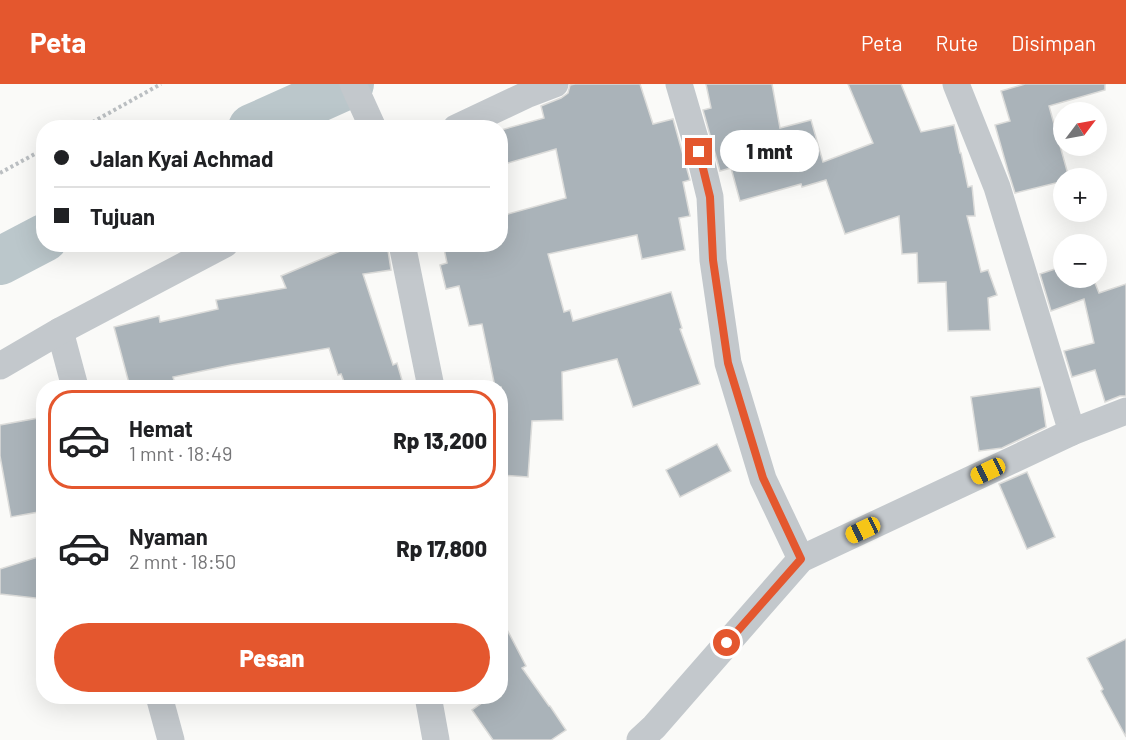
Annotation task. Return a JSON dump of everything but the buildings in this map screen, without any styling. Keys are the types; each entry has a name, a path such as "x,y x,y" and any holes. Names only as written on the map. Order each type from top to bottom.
{"street":[{"path":"353,84 369,120"},
{"path":"473,120 555,84"},
{"path":"679,84 710,197 713,260 728,363 763,478 801,559"},
{"path":"956,84 997,187 1072,432"},
{"path":"0,366 60,331 210,252"},
{"path":"404,252 430,380"},
{"path":"60,331 73,380"},
{"path":"640,740 654,727 801,559 1072,432 1126,411"},
{"path":"161,704 171,740"},
{"path":"429,704 436,740"}],"path":[{"path":"96,120 161,84"},
{"path":"0,172 36,153"}],"waterway":[{"path":"270,120 350,84"},
{"path":"0,261 36,242"}],"route":[{"path":"699,152 710,197 713,260 728,363 763,478 801,559 727,643"}]}
